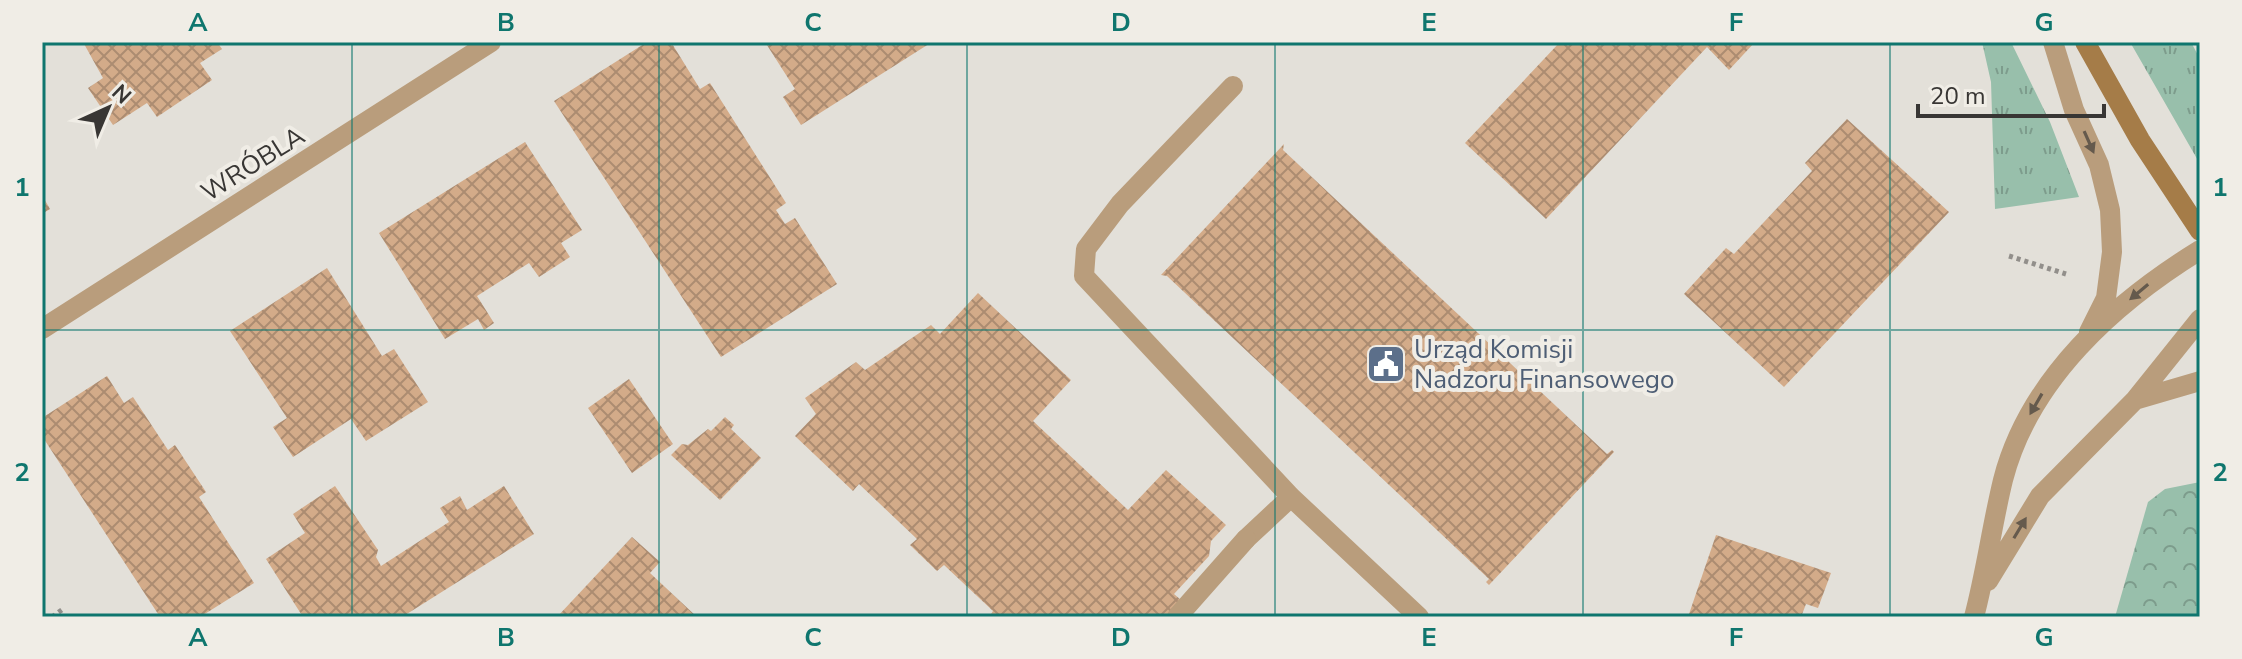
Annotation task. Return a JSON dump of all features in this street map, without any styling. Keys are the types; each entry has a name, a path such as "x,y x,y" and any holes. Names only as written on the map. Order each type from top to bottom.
{"main road":[{"path":"2085,42 2140,140 2200,231"}],"street":[{"name":"WRÓBLA","path":"42,329 491,42"},
{"path":"2053,42 2074,110 2099,165 2110,210 2112,252 2106,298 2083,343"},
{"path":"1233,86 1120,204 1086,249 1084,276 1291,497 1419,617"},
{"path":"1974,617 2004,478 2021,431 2056,373 2138,291 2200,250"},
{"path":"1980,595 2040,496 2135,400 2200,319"},
{"path":"2135,400 2183,383 2200,381"},
{"path":"1177,617 1246,539 1291,497"}],"path":[{"path":"2009,256 2063,271"},
{"path":"52,617 63,609"}],"green space":[{"path":"1982,42 2011,42 2050,122 2079,197 1995,209 1991,82"},
{"path":"2130,42 2191,42 2200,59 2200,164"},
{"path":"2200,482 2200,617 2115,617 2148,502 2165,489"}],"building":[{"path":"83,42 217,42 222,49 200,63 212,80 157,117 147,103 113,125 88,88 103,78"},
{"path":"647,42 671,42 700,89 710,83 786,203 776,210 785,224 795,218 837,284 721,357 554,101"},
{"path":"765,42 932,42 801,125 783,97 795,89"},
{"path":"1560,42 1755,42 1729,70 1707,47 1546,219 1465,143"},
{"path":"1847,119 1949,212 1784,387 1684,294 1726,248 1734,254 1812,171 1805,163"},
{"path":"525,142 582,230 561,243 570,257 539,277 529,263 477,296 494,323 484,330 478,319 445,339 379,233"},
{"name":"Urząd Komisji Nadzoru Finansowego","path":"1284,144 1283,150 1607,454 1612,450 1614,452 1489,585 1486,582 1489,579 1167,276 1161,275"},
{"path":"42,195 50,209 42,214"},
{"path":"327,268 382,356 394,349 428,402 366,441 351,419 293,457 273,427 287,418 230,331"},
{"path":"978,293 1071,380 1033,421 1128,510 1166,470 1226,525 1211,541 1209,556 1174,594 1181,600 1165,617 989,617 993,611 944,565 937,571 910,545 917,539 859,484 853,491 795,436 816,414 805,398 856,362 865,370 931,325 940,334"},
{"path":"107,376 124,403 133,397 168,450 175,445 206,492 199,497 254,583 200,617 160,617 42,436 42,418"},
{"path":"629,379 673,444 632,473 588,408"},
{"path":"725,417 734,425 731,429 761,458 720,500 671,455 682,444 688,445 708,429 711,431"},
{"path":"335,486 378,550 376,557 381,566 449,522 440,508 460,496 467,510 504,486 534,534 402,617 303,617 266,559 305,533 293,514"},
{"path":"1716,535 1831,573 1818,608 1806,604 1801,617 1688,617"},
{"path":"632,537 660,562 650,573 697,617 557,617"}],"place":[{"name":"Urząd Komisji Nadzoru Finansowego","path":"1386,364"}]}
